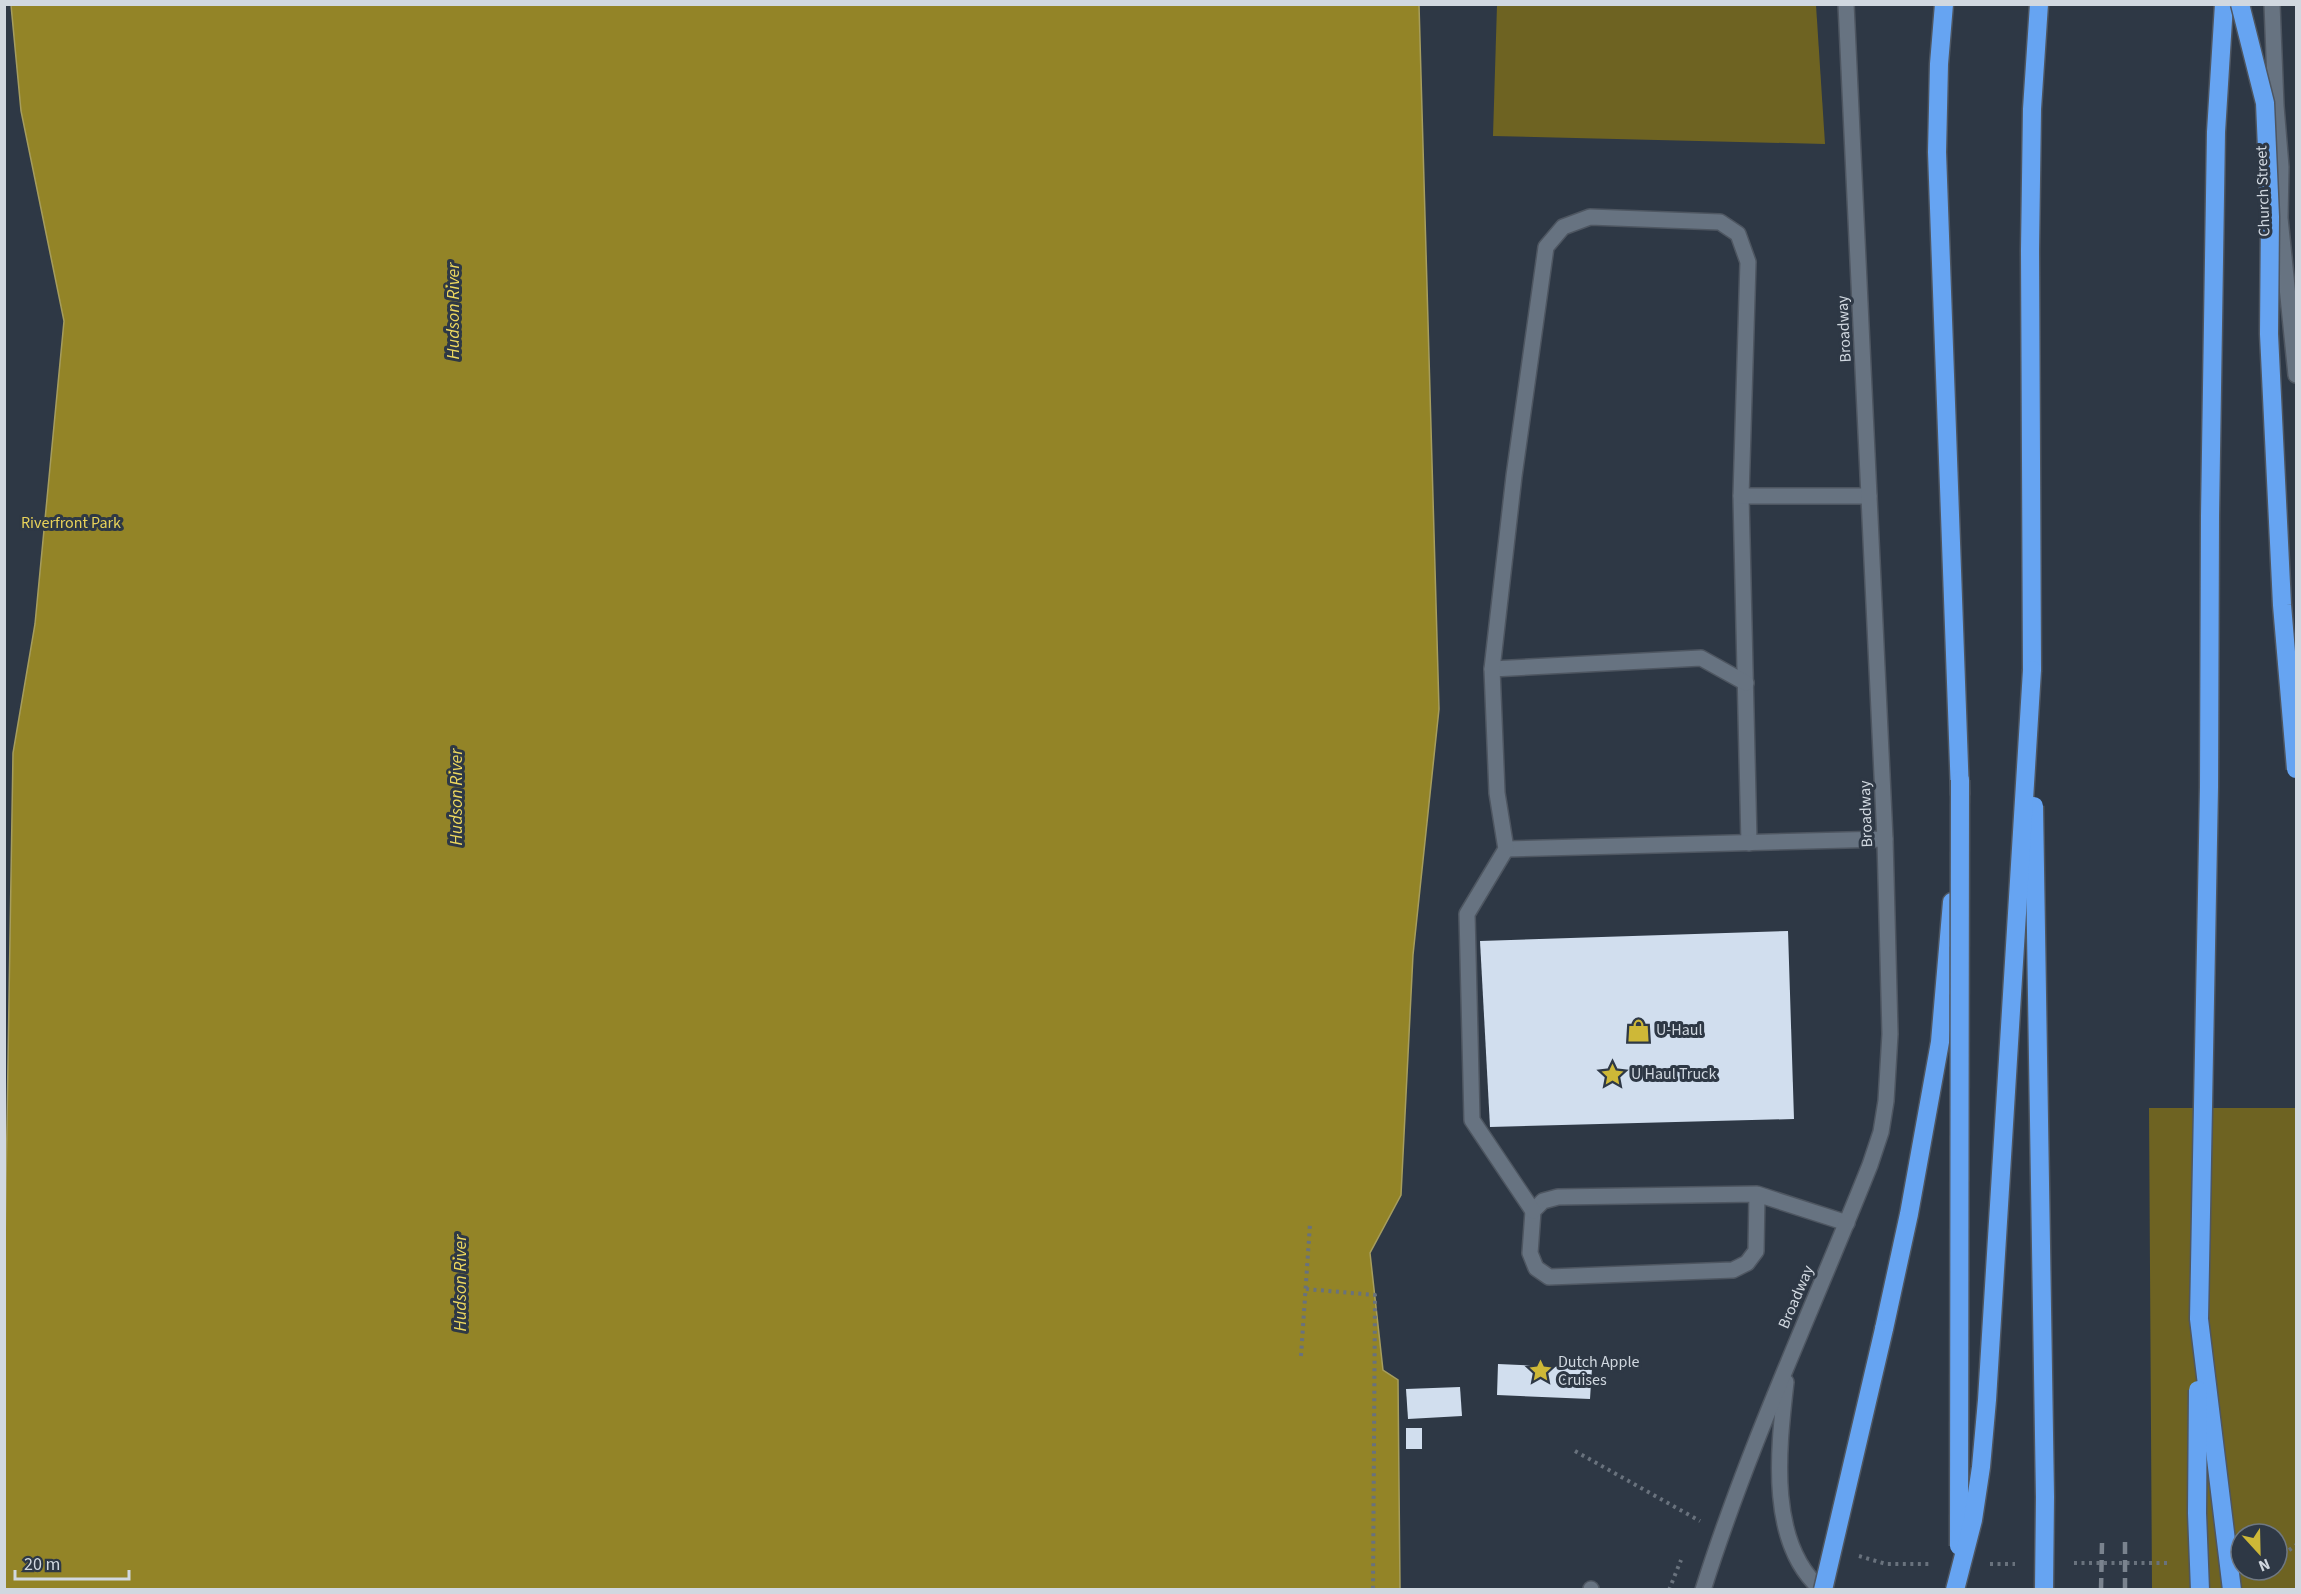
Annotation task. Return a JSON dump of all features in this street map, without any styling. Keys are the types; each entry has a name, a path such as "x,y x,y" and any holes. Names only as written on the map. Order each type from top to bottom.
{"highway":[{"path":"1944,4 1938,64 1937,152 1960,780 1957,1590"},
{"path":"2039,4 2032,109 2030,250 2032,670 2045,1461 2044,1590"},
{"path":"2200,1590 2197,1513 2209,799 2210,516 2216,132 2224,4"},
{"path":"2240,4 2265,103 2270,217 2270,334 2282,605 2296,768"},
{"path":"1957,1590 1973,1520 1986,1412 2032,670"},
{"path":"1822,1590 1909,1214 1940,1042 1950,938 1960,780"},
{"path":"2199,1319 2232,1590"}],"street":[{"name":"Broadway","path":"1703,1590 1722,1528 1870,1165 1881,1132 1887,1090 1890,1034 1885,839 1846,4"},
{"name":"Church Street","path":"2272,4 2281,167 2280,218 2296,375"},
{"path":"1749,843 1741,496 1748,262 1738,234 1720,222 1590,217 1563,227 1546,247 1514,476 1492,669 1497,793 1506,849 1467,914 1472,1120 1533,1211 1530,1253 1536,1268 1549,1277 1733,1270 1747,1263 1756,1251 1757,1194"},
{"path":"1741,496 1869,496"},
{"path":"1492,669 1701,658 1746,683"},
{"path":"1506,849 1885,839"},
{"path":"1533,1211 1543,1201 1558,1197 1757,1194 1847,1223"},
{"path":"1788,1362 1781,1424 1779,1490 1786,1533 1802,1566 1822,1590"}],"path":[{"path":"1301,1356 1310,1224"},
{"path":"1306,1289 1375,1295 1372,1590"},
{"path":"1575,1451 1698,1520"},
{"path":"1669,1590 1677,1569"}],"shaded area":[{"path":"1497,5 1816,5 1825,144 1493,136"},
{"path":"2149,1108 2296,1108 2296,1589 2152,1589"}],"water":[{"name":"Hudson River","path":"11,5 1419,5 1439,709 1413,955 1401,1195 1370,1253 1383,1370 1398,1380 1400,1589 5,1589 5,1247 13,753 35,624 64,321 21,111"}],"building":[{"name":"U-Haul","path":"1788,931 1794,1119 1490,1127 1480,941"},
{"path":"1498,1364 1592,1368 1590,1399 1497,1395"},
{"path":"1460,1387 1462,1416 1408,1419 1406,1389"},
{"path":"1406,1428 1422,1428 1422,1449 1406,1449"}],"railway":[{"path":"2125,1542 2125,1590"},
{"path":"2101,1590 2102,1543"}],"place":[{"name":"U-Haul","path":"1638,1030"},
{"name":"U Haul Truck","path":"1613,1074"},
{"name":"Dutch Apple Cruises","path":"1540,1371"}],"park label":[{"name":"Riverfront Park","path":"71,523"}]}
